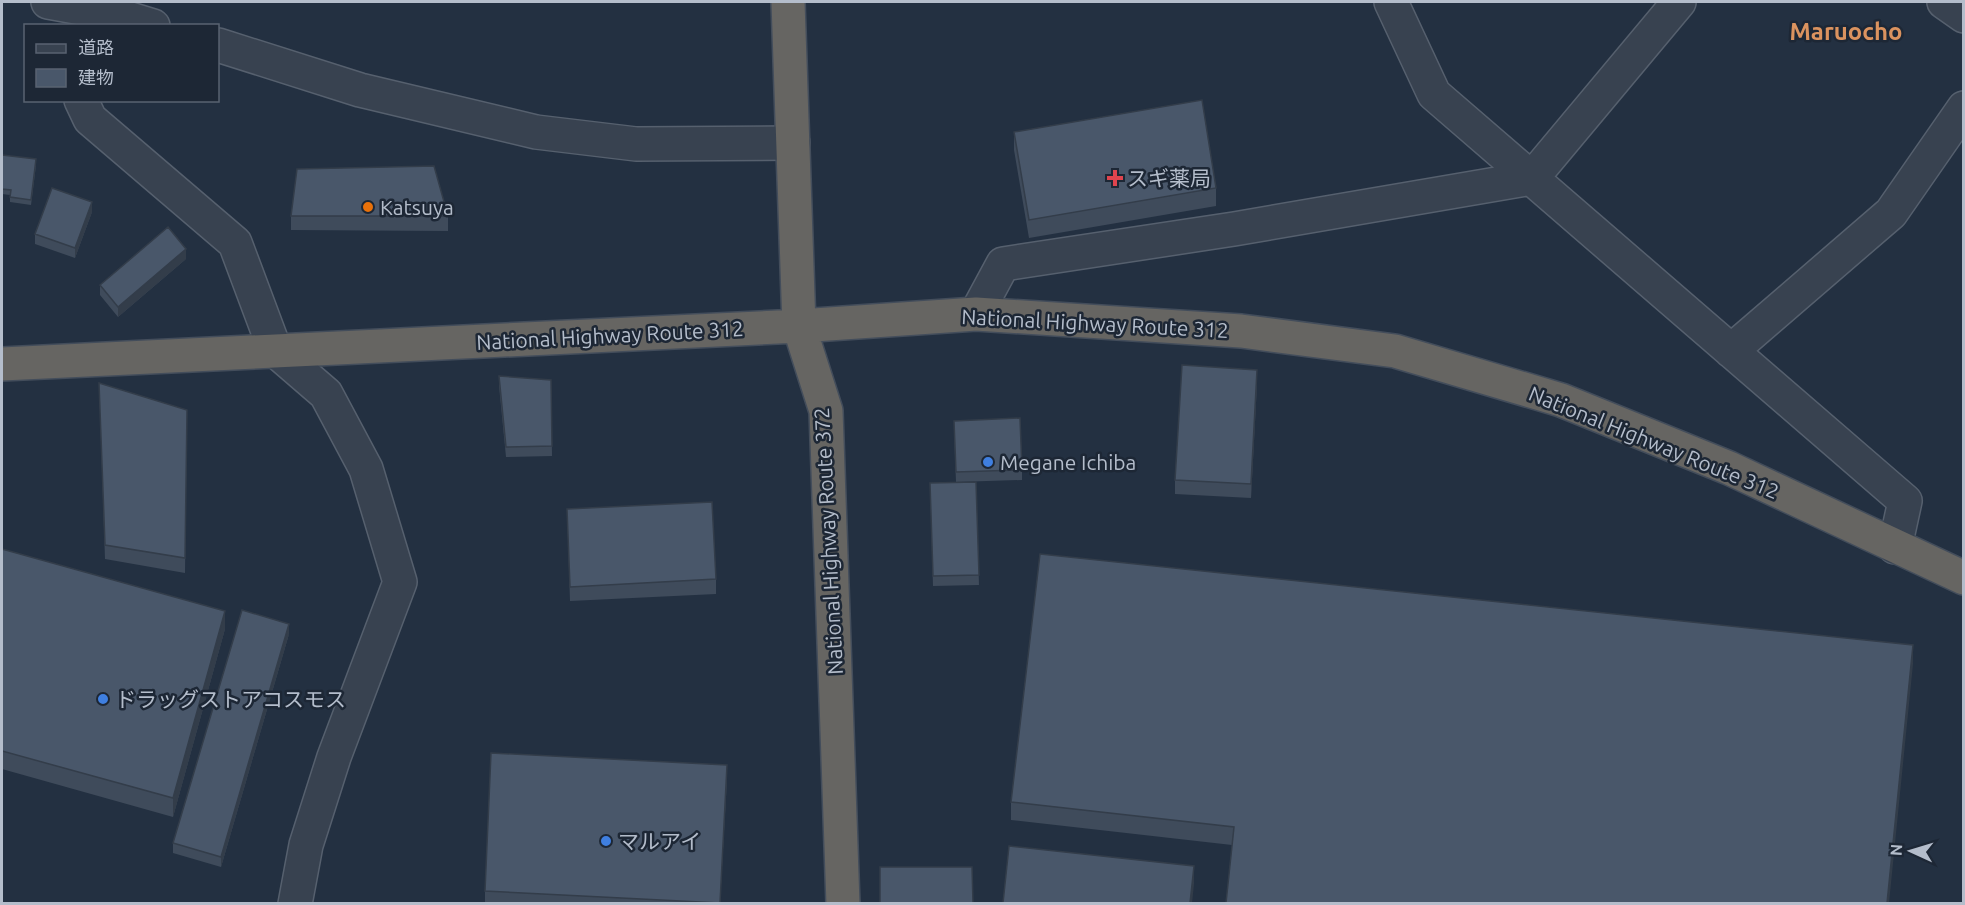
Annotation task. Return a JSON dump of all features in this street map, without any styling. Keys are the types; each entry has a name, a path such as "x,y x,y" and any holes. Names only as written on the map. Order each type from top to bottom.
{"highway":[{"name":"National Highway Route 372","path":"788,2 799,326 826,411 843,903"},
{"name":"National Highway Route 312","path":"2,364 799,326 976,314 1241,331 1395,351 1561,400 1729,468 1964,578"}],"street":[{"path":"35,2 45,24"},
{"path":"48,2 114,14 146,24"},
{"path":"1391,2 1434,94 1905,501 1895,547"},
{"path":"976,314 1002,264 1234,229 1532,178 1678,2"},
{"path":"1944,2 1964,16"},
{"path":"219,45 360,90 536,132 636,144 793,143"},
{"path":"82,102 90,119 235,243 275,350 326,394 366,469 399,582 334,757 306,845 295,903"},
{"path":"1731,351 1891,213 1964,108"}],"building":[{"name":"スギ薬局","path":"1202,100 1216,188 1029,220 1014,132"},
{"path":"2,155 36,159 31,200 10,197 11,190 2,189"},
{"name":"Katsuya","path":"434,166 448,216 291,216 297,169"},
{"path":"52,188 92,202 75,248 35,234"},
{"path":"168,227 186,249 118,307 100,285"},
{"path":"1182,365 1257,370 1251,484 1175,480"},
{"path":"499,376 551,380 552,446 506,447"},
{"path":"99,383 187,410 185,558 105,545"},
{"path":"1020,418 1022,470 956,472 954,421"},
{"path":"976,482 979,575 933,576 930,483"},
{"path":"712,502 716,579 570,587 567,509"},
{"name":"ドラッグストアコスモス","path":"2,549 225,611 173,798 2,751"},
{"path":"1040,554 1913,645 1887,903 1226,903 1234,827 1011,802"},
{"path":"242,610 289,624 221,857 173,843"},
{"name":"マルアイ","path":"491,753 727,765 720,903 485,891"},
{"path":"1009,846 1194,866 1190,903 1003,903"},
{"path":"880,867 972,867 973,903 880,903"}],"place":[{"name":"スギ薬局","path":"1115,178"},
{"name":"Katsuya","path":"368,207"},
{"name":"Megane Ichiba","path":"988,462"},
{"name":"ドラッグストアコスモス","path":"103,699"},
{"name":"マルアイ","path":"606,841"}],"district":[{"name":"Maruocho","path":"1846,31"}]}
